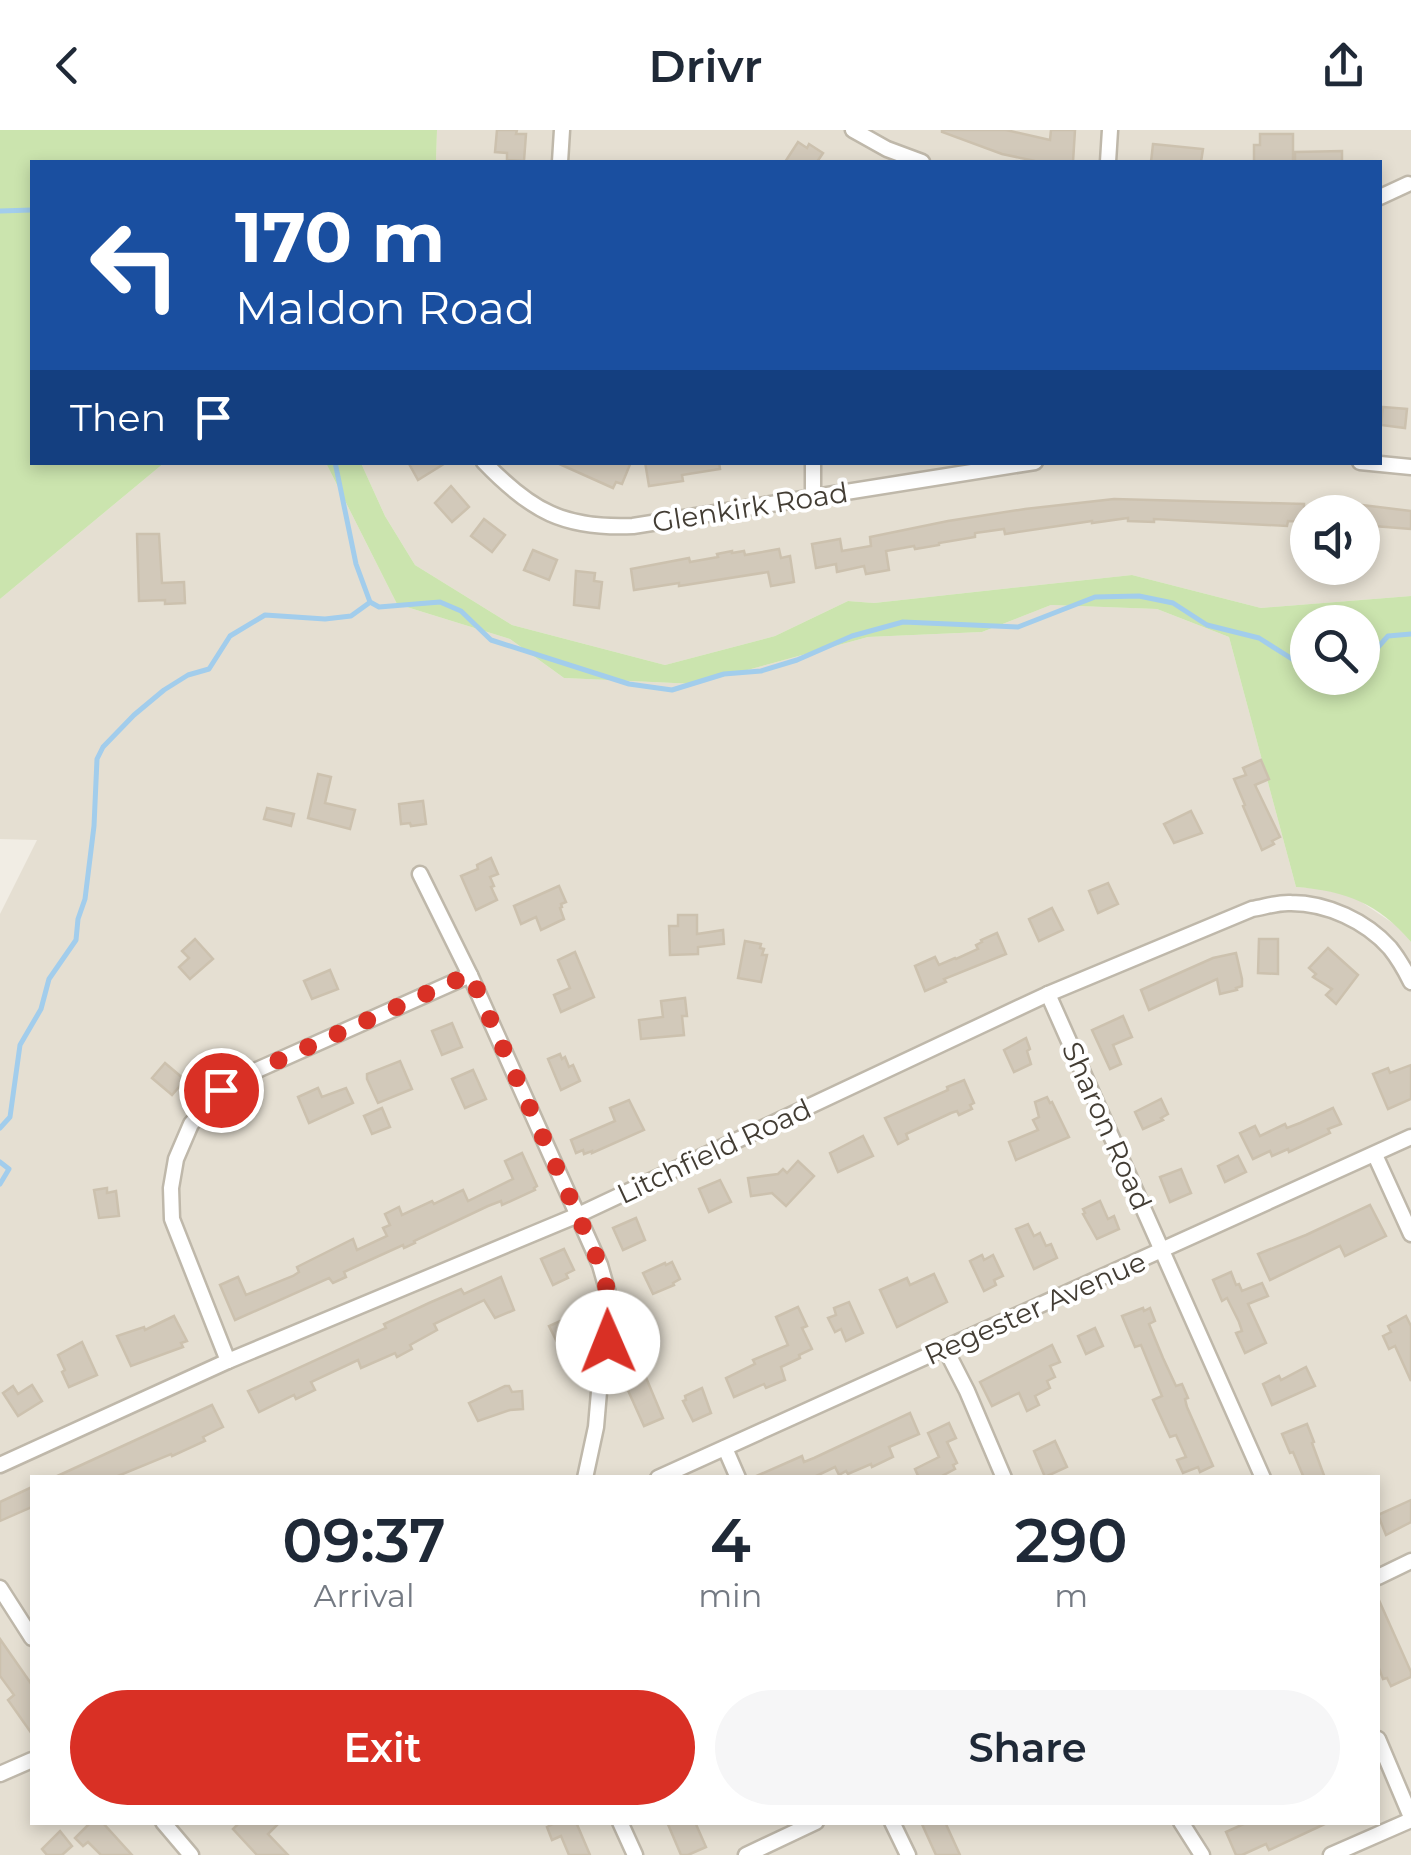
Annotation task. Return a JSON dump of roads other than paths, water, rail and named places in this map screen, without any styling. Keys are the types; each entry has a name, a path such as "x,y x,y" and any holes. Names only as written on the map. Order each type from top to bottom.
{"street":[{"path":"560,160 562,130"},
{"path":"853,130 883,156 909,160"},
{"path":"1108,160 1110,130"},
{"path":"1382,196 1408,184"},
{"path":"1382,464 1411,467"},
{"name":"Glenkirk Road","path":"487,465 502,482 554,517 602,528 1016,465"},
{"path":"813,465 814,496"},
{"path":"420,874 470,974 600,1265 608,1293 608,1342 587,1475"},
{"name":"Litchfield Road","path":"0,1465 228,1361 578,1215 1048,994 1252,909 1286,902 1349,917 1390,948 1411,982"},
{"path":"228,1361 172,1220 171,1188 176,1159 190,1124 221,1090 257,1070 470,974"},
{"name":"Sharon Road","path":"1048,994 1262,1475"},
{"name":"Regester Avenue","path":"665,1475 1411,1137"},
{"path":"1376,1155 1411,1234"},
{"path":"945,1348 1003,1475"},
{"path":"725,1448 737,1475"},
{"path":"1380,1576 1411,1561"},
{"path":"3,1599 30,1635"},
{"path":"1331,1855 1411,1818 1380,1744"},
{"path":"0,1774 30,1761"},
{"path":"166,1825 191,1855"},
{"path":"621,1825 634,1855"},
{"path":"746,1855 810,1825"},
{"path":"893,1825 908,1855"},
{"path":"1183,1825 1202,1855"}],"waterway":[{"path":"0,211 30,210"},
{"path":"336,465 356,564 370,602 379,607 440,602 461,611 491,640 629,684 672,690 724,674 761,671 852,636 903,622 1018,627 1095,597 1139,596 1173,603 1207,625 1259,638 1290,658"},
{"path":"0,1128 10,1117 20,1045 41,1009 49,979 76,940 94,826 97,759 103,747 164,690 188,675 209,669 230,636 265,615 325,619 351,616 369,603"},
{"path":"1380,645 1388,636 1411,634"},
{"path":"0,1162 9,1169 0,1184"}]}
